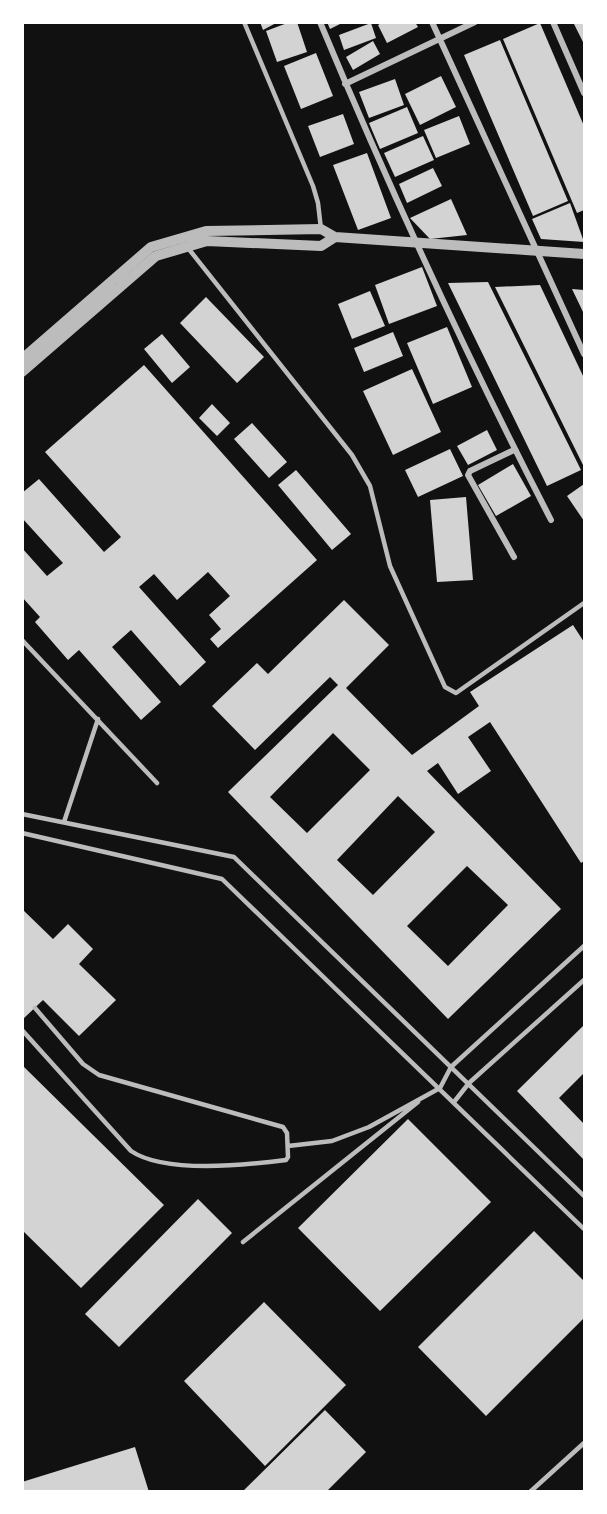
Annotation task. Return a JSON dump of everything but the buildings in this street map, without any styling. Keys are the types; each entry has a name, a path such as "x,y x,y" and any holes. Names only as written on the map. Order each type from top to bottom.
{"street":[{"path":"320,22 345,84 514,450 551,520"},
{"path":"432,22 536,252 585,354"},
{"path":"345,84 475,22"},
{"path":"553,22 585,93"},
{"path":"22,359 151,247 206,231 321,229 335,237 419,245 585,254"},
{"path":"22,372 156,256 207,241 321,246 335,237"},
{"path":"514,450 470,471 468,475 514,558"}],"lane":[{"path":"244,22 313,186 318,203 321,229"},
{"path":"187,246 358,466 370,486 390,566 445,687 456,693 585,603"},
{"path":"22,640 157,783"},
{"path":"64,822 98,719"},
{"path":"22,814 234,857 585,1196"},
{"path":"22,833 222,879 585,1229"},
{"path":"288,1146 332,1141 369,1127 440,1088 451,1067 585,946"},
{"path":"454,1102 469,1083 585,980"},
{"path":"22,1030 123,1142 143,1159 157,1162 236,1166 286,1160 287,1133 283,1127 99,1075 83,1064 35,1008"},
{"path":"243,1242 431,1091"},
{"path":"530,1491 585,1443"}]}
